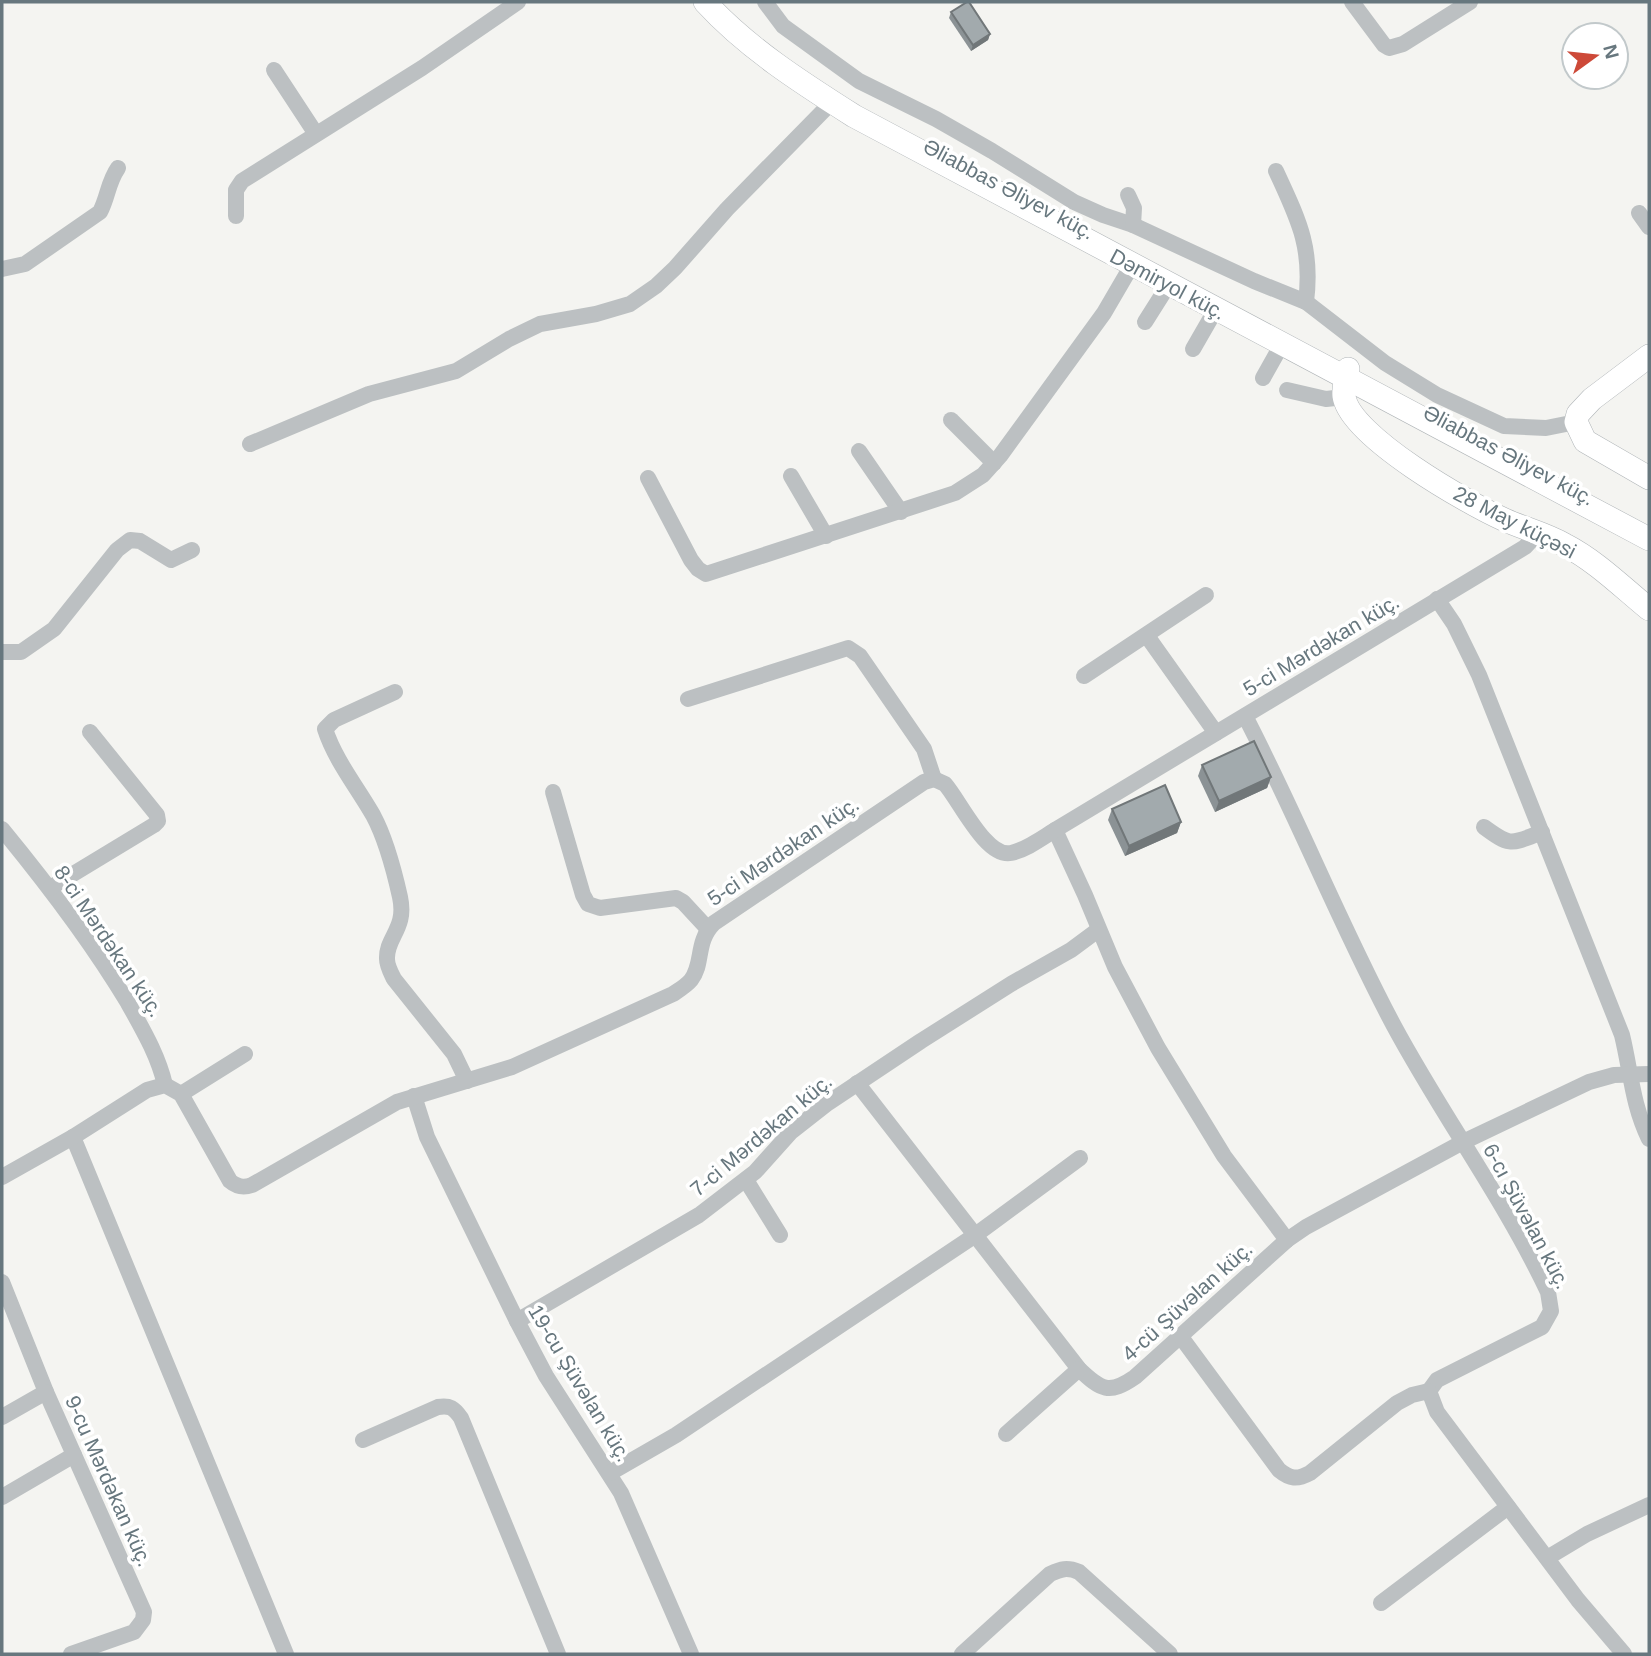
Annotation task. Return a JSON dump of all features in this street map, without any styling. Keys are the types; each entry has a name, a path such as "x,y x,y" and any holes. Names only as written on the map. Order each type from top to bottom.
{"main road":[{"name":"Dəmiryol küç.","path":"705,2 782,69 876,128 1282,344 1346,382 1649,539"},
{"name":"Əliabbas Əliyev küç.","path":"718,2 789,62 858,108 1346,382 1649,530"},
{"path":"1649,356 1592,399 1578,414 1576,422 1585,441 1649,478"},
{"name":"28 May küçəsi","path":"1346,382 1358,421 1387,449 1483,509 1560,542 1582,555 1649,610"}],"street":[{"path":"236,216 236,190 242,181 422,68 518,2"},
{"name":"Dəmiryol küç.","path":"765,2 783,26 859,81 970,138 1074,202 1133,225 1306,302 1385,363 1437,395 1504,426 1546,429 1576,422"},
{"path":"1352,2 1389,48 1403,44 1470,2"},
{"path":"274,70 316,134"},
{"path":"250,444 369,394 456,371 540,324 596,314 630,304 675,268 727,209 832,102"},
{"path":"2,269 25,264 100,212 110,180 118,168"},
{"path":"1276,171 1300,224 1307,250 1309,271 1306,302"},
{"path":"1128,195 1133,208 1133,225"},
{"path":"1639,213 1649,227"},
{"path":"648,478 691,560 706,574 955,493 983,475 994,463 1104,313 1132,265"},
{"path":"1145,322 1169,284"},
{"path":"1193,349 1216,309"},
{"path":"1263,379 1282,344"},
{"path":"1287,390 1314,398 1346,382"},
{"path":"951,420 994,463"},
{"path":"859,451 901,512"},
{"path":"791,476 826,536"},
{"name":"5-ci Mərdəkan küç.","path":"181,1094 230,1181 244,1188 263,1180 381,1110 414,1096 539,1056 673,994 685,986 694,975 700,944 708,929 920,784 934,779 940,781 950,790 996,851 1013,853 1525,547 1538,533"},
{"path":"2,652 21,652 54,629 117,550 130,540 140,541 172,560 192,550"},
{"path":"1084,676 1206,595"},
{"path":"1437,598 1466,646 1622,1035 1634,1102 1649,1139"},
{"path":"1147,636 1216,733"},
{"path":"688,699 848,648 860,656 924,749 934,779"},
{"path":"395,692 334,720 326,729 340,760 374,817 400,898 401,923 388,950 389,970 454,1055 467,1081"},
{"name":"6-cı Şüvəlan küç.","path":"1245,716 1280,784 1376,992 1440,1106 1482,1170 1548,1292 1551,1311 1548,1319 1536,1332 1437,1380 1429,1391"},
{"path":"50,888 158,821 90,732"},
{"path":"553,792 588,904 600,908 677,898 708,929"},
{"path":"1484,827 1503,841 1512,842 1542,832"},
{"name":"8-ci Mərdəkan küç.","path":"2,829 50,888 97,954 154,1049 165,1085"},
{"path":"1055,830 1098,930 1140,1014 1224,1156 1287,1240"},
{"name":"7-ci Mərdəkan küç.","path":"517,1321 699,1215 746,1180 801,1123 857,1083 1011,984 1089,939 1098,930"},
{"path":"2,1177 73,1138 147,1090 165,1085 181,1094 245,1054"},
{"name":"4-cü Şüvəlan küç.","path":"857,1083 1079,1369 1094,1384 1105,1389 1114,1388 1135,1377 1287,1240 1463,1142 1589,1082 1614,1075 1649,1074"},
{"name":"19-cu Şüvəlan küç.","path":"414,1096 427,1137 517,1321 563,1403 610,1473 639,1531 691,1654"},
{"path":"73,1138 286,1654"},
{"path":"610,1473 677,1434 974,1236 1080,1157"},
{"path":"746,1180 780,1235"},
{"name":"9-cu Mərdəkan küç.","path":"2,1282 46,1392 144,1612 140,1628 134,1632 71,1654"},
{"path":"1181,1337 1279,1470 1288,1478 1299,1479 1310,1473 1397,1402 1429,1391 1437,1412 1546,1558 1624,1654"},
{"path":"1006,1434 1079,1369"},
{"path":"2,1417 46,1392"},
{"path":"363,1440 438,1407 449,1406 456,1410 558,1654"},
{"path":"2,1497 74,1455"},
{"path":"1546,1558 1587,1534 1649,1505"},
{"path":"1381,1604 1508,1507"},
{"path":"962,1654 1050,1574 1060,1569 1079,1572 1170,1654"}],"building":[{"path":"967,2 990,34 973,45 951,12"},
{"path":"1254,741 1271,777 1219,801 1202,765"},
{"path":"1165,785 1181,822 1129,846 1112,809"}]}
